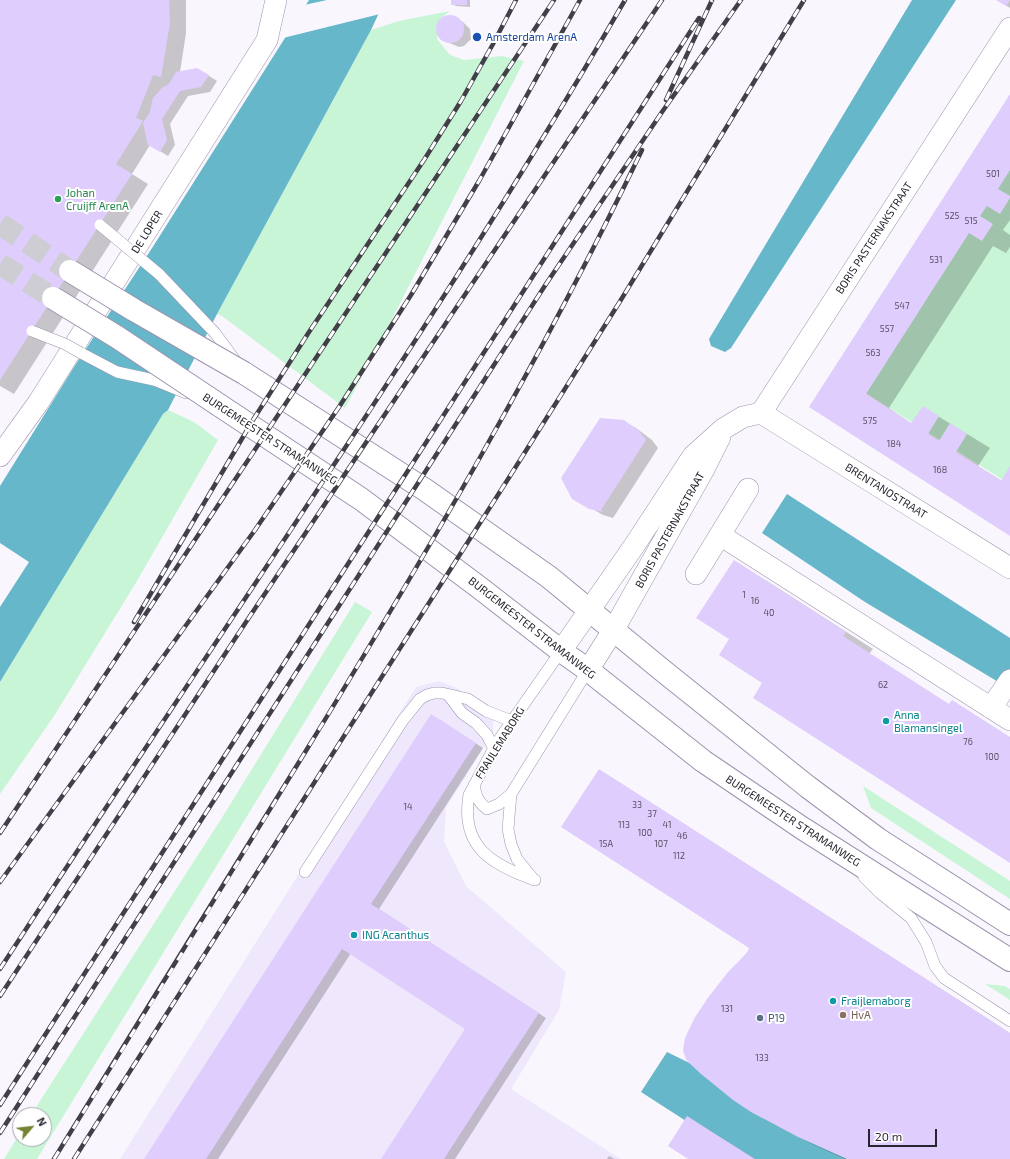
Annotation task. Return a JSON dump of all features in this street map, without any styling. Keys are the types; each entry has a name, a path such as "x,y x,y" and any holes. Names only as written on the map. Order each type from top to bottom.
{"main road":[{"path":"70,270 134,310 244,373 424,489 550,577 662,670 808,787 878,839 1010,924"},
{"name":"BURGEMEESTER STRAMANWEG","path":"53,298 117,337 361,499 588,670 703,762 834,849 1010,960"}],"street":[{"name":"DE LOPER","path":"0,456 38,404 267,40 276,0"},
{"name":"BORIS PASTERNAKSTRAAT","path":"561,651 634,546 693,456 723,429 743,417 761,413 1010,28"},
{"name":"BRENTANOSTRAAT","path":"761,413 1010,568"},
{"name":"BORIS PASTERNAKSTRAAT","path":"588,670 614,629 704,469 723,429"},
{"path":"696,574 748,489"},
{"path":"720,535 1001,693 1010,720"}],"lane":[{"path":"100,225 159,274 181,296 215,333 244,373"},
{"path":"32,331 65,344 116,372 154,380 219,406"},
{"name":"FRAIJLEMABORG","path":"561,651 494,749 469,795 467,817 474,840 482,852 511,872 535,880 517,859 511,844 508,824 511,794 588,670"},
{"path":"305,872 403,720 420,699 434,693 442,693 449,696 468,699 486,710 512,721"},
{"path":"449,696 462,713 476,723 487,735 494,749"},
{"path":"474,785 479,803 487,809 499,804 511,794"},
{"path":"834,849 880,893 911,918 926,942 935,966 944,978 1010,1021"}],"shaded area":[{"path":"439,681 459,689 493,719 493,732 446,808 444,841 466,886 566,972 559,1010 511,1089 621,1159 120,1159 416,687"}],"green space":[{"path":"450,11 440,19 437,39 450,55 464,60 502,56 524,61 345,408 222,316 217,314 371,30 399,21"},
{"path":"1010,167 1010,469 1003,480 866,393"},
{"path":"168,410 194,422 218,440 137,581 54,716 0,794 0,682 163,414"},
{"path":"355,602 372,612 52,1135 52,1107 36,1107 223,816"},
{"path":"863,786 1010,881 1010,899 871,808"},
{"path":"985,984 1005,986 1010,989 1010,1000"},
{"path":"12,1146 44,1147 37,1159 4,1159"}],"water":[{"path":"309,0 385,0 371,30 217,314 168,410 163,414 0,682 0,607 29,562 0,543 0,486 74,367 154,245"},
{"path":"912,0 956,0 731,348 725,352 711,346 709,339"},
{"path":"787,494 1010,638 1010,689 865,602 762,533"},
{"path":"667,1052 886,1159 745,1159 641,1092"}],"pier":[{"path":"327,0 387,0 380,14 283,38 304,5"}],"building":[{"name":"Johan Cruijff ArenA","path":"0,0 169,0 170,23 161,77 153,75 136,118 143,121 116,164 132,174 0,380"},
{"path":"451,0 467,0 467,5 451,5"},
{"path":"996,0 1010,0 1006,6"},
{"path":"450,15 460,19 464,29 460,39 450,43 440,39 436,29 440,19"},
{"path":"197,68 209,75 201,87 180,91 162,119 167,140 160,152 148,145 143,123 150,112 153,98 162,88 169,84 176,72"},
{"path":"1010,94 1010,170 998,189 1010,196 1010,198 1000,214 987,206 980,216 993,224 982,241 969,233 866,394 911,423 923,406 939,416 928,434 939,441 950,423 967,434 956,452 1001,481 1010,466 1010,536 809,407"},
{"path":"600,418 624,420 639,431 646,440 601,510 604,512 589,509 572,499 561,478"},
{"name":"Anna Blamansingel","path":"734,560 846,632 843,636 949,704 952,700 1010,737 1010,863 753,698 762,683 719,655 729,639 696,618"},
{"name":"ING Acanthus","path":"431,714 476,743 371,904 539,1013 444,1159 381,1159 465,1029 342,949 206,1159 144,1159"},
{"name":"HvA","path":"599,769 1010,1033 1010,1159 847,1159 798,1137 751,1112 733,1100 686,1060 683,1050 685,1038 694,1019 707,999 728,972 747,953 749,948 561,827"},
{"path":"687,1116 755,1159 688,1159 668,1146"}],"tunnel":[{"path":"0,224 70,271"},
{"path":"0,264 53,298"}],"railway":[{"path":"134,622 253,420 309,332 424,160 461,101 516,0"},
{"path":"0,833 554,0"},
{"path":"0,882 255,530 339,407 411,295 479,181 580,0"},
{"path":"0,969 398,368 551,124 625,0"},
{"path":"0,996 248,619 662,0"},
{"path":"666,100 712,0"},
{"path":"0,1133 546,284 662,112 741,0"},
{"path":"74,1159 619,303 804,0"},
{"path":"0,1105 699,18"},
{"path":"54,1159 273,805 437,532 523,381 564,305 642,150"}],"place":[{"name":"Amsterdam ArenA","path":"477,37"},
{"name":"Johan Cruijff ArenA","path":"58,199"},
{"name":"Anna Blamansingel","path":"886,721"},
{"name":"ING Acanthus","path":"354,935"},
{"name":"Fraijlemaborg","path":"833,1001"},
{"name":"HvA","path":"843,1015"},
{"name":"P19","path":"760,1018"}]}
